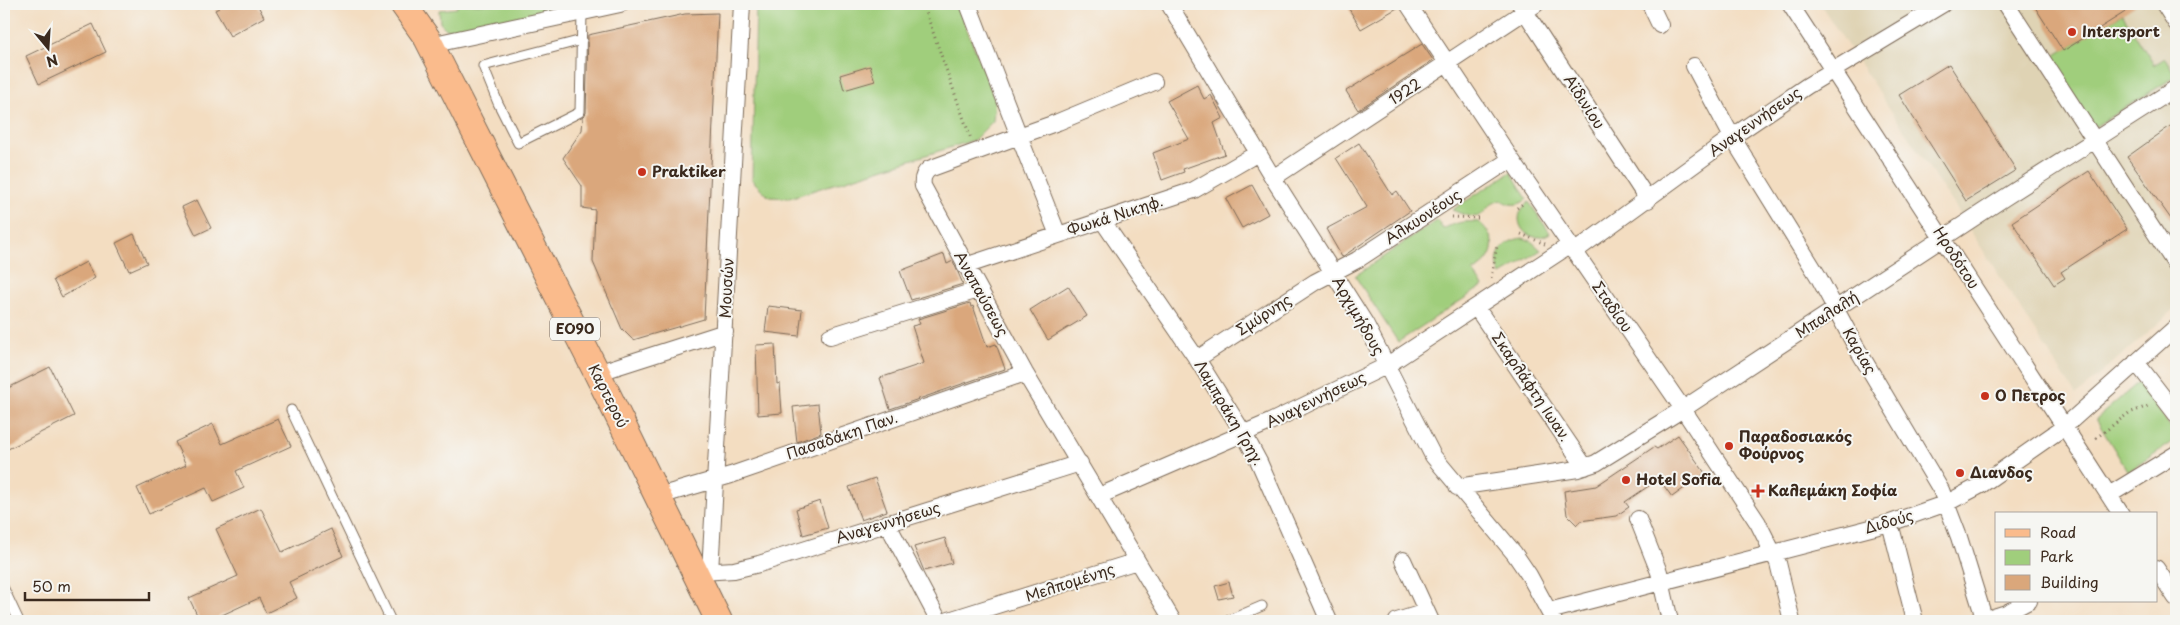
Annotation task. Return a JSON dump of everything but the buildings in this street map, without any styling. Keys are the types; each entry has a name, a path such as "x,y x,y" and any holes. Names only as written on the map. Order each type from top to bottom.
{"main road":[{"name":"Καρτερού","path":"404,4 428,42 659,496 702,572 719,621"},
{"name":"Καρτερού","path":"426,4 428,42"}],"street":[{"path":"428,42 620,4"},
{"name":"Μουσών","path":"702,572 717,479 742,4"},
{"path":"968,4 1058,235"},
{"name":"Αρχιμήδους","path":"1169,4 1273,178 1365,324 1433,456 1514,553 1552,616"},
{"name":"Σταδίου","path":"1408,4 1572,249 1683,409 1758,523 1774,554 1792,621"},
{"path":"1650,4 1660,25"},
{"name":"Ηροδότου","path":"1790,4 1834,69 2120,512"},
{"name":"Αναγεννήσεως","path":"1099,496 1244,434 1386,366 1476,307 1648,200 1732,137 1834,69 1943,4"},
{"path":"2006,4 2176,265"},
{"path":"2164,4 2176,23"},
{"name":"1922","path":"1273,178 1447,64 1527,6"},
{"name":"Αϊδινίου","path":"1527,6 1648,200"},
{"name":"Καρίας","path":"1694,66 1732,137 1931,470 1947,503 1984,620"},
{"name":"Αναπαύσεως","path":"1154,82 1058,122 929,169 925,172 922,181 965,266 1025,373 1173,621"},
{"name":"Μπαλαλή","path":"1457,487 1585,467 1596,463 1683,409 2176,88"},
{"name":"Φωκά Νικηφ.","path":"965,266 1194,190 1258,153"},
{"name":"Αλκυονέους","path":"1333,272 1357,260 1511,159"},
{"name":"Λαμπράκη Γρηγ.","path":"1102,220 1197,359 1244,434 1259,462 1329,621"},
{"name":"Σμύρνης","path":"1197,359 1333,272"},
{"path":"830,336 978,290"},
{"name":"Σκαρλάφτη Ιωαν.","path":"1476,307 1585,467"},
{"name":"Διδούς","path":"1552,616 1662,582 1890,522 1947,503 1981,485 2064,427 2176,327"},
{"path":"597,373 725,332"},
{"path":"2136,362 2176,414"},
{"name":"Πασαδάκη Παν.","path":"659,496 717,479 1025,373"},
{"path":"2109,495 2176,454"},
{"name":"Αναγεννήσεως","path":"702,572 734,570 759,564 1080,463"},
{"path":"1638,519 1662,582 1670,621"},
{"path":"1890,522 1915,621"},
{"path":"887,523 946,621"},
{"path":"1397,621 1429,616 1403,560"},
{"name":"Μελπομένης","path":"946,621 1137,561"},
{"path":"2158,571 2176,598"},
{"path":"1984,620 2006,613 2027,602"}],"lane":[{"path":"582,12 582,40 580,112 518,143 498,103 483,66 582,40"},
{"path":"291,410 391,621"},
{"path":"4,589 19,621"},
{"path":"1227,621 1262,606"}],"path":[{"path":"923,4 975,152"},
{"path":"1454,217 1480,218"},
{"path":"1521,234 1550,246"},
{"path":"1490,286 1497,246"},
{"path":"2096,438 2128,413 2165,399"}],"shaded area":[{"path":"1820,4 2176,4 2176,308 2076,395 1959,213"}],"green space":[{"path":"457,4 582,4 541,14 455,30 446,29 440,23 439,10 457,8"},
{"path":"756,4 957,4 995,100 993,121 974,140 789,198 769,197 752,180"},
{"path":"2122,14 2154,65 2165,58 2176,76 2094,127 2051,58"},
{"path":"1511,172 1527,199 1521,203 1514,204 1501,200 1491,205 1481,215 1475,217 1452,210"},
{"path":"1529,202 1550,233 1542,237 1534,237 1522,229 1519,223 1519,216 1522,209"},
{"path":"1437,220 1443,229 1456,223 1479,222 1486,229 1492,242 1492,249 1486,261 1473,272 1483,286 1398,342 1355,276"},
{"path":"1523,238 1531,241 1541,250 1501,275 1498,268 1498,255 1510,242"},
{"path":"2139,382 2176,435 2176,439 2128,472 2096,419"}],"place":[{"name":"Intersport","path":"2072,32"},
{"name":"Praktiker","path":"642,172"},
{"name":"Ο Πετρος","path":"1985,396"},
{"name":"Παραδοσιακός Φούρνος","path":"1729,446"},
{"name":"Διανδος","path":"1960,473"},
{"name":"Hotel Sofia","path":"1626,480"},
{"name":"Καλεμάκη Σοφία","path":"1758,491"}]}
